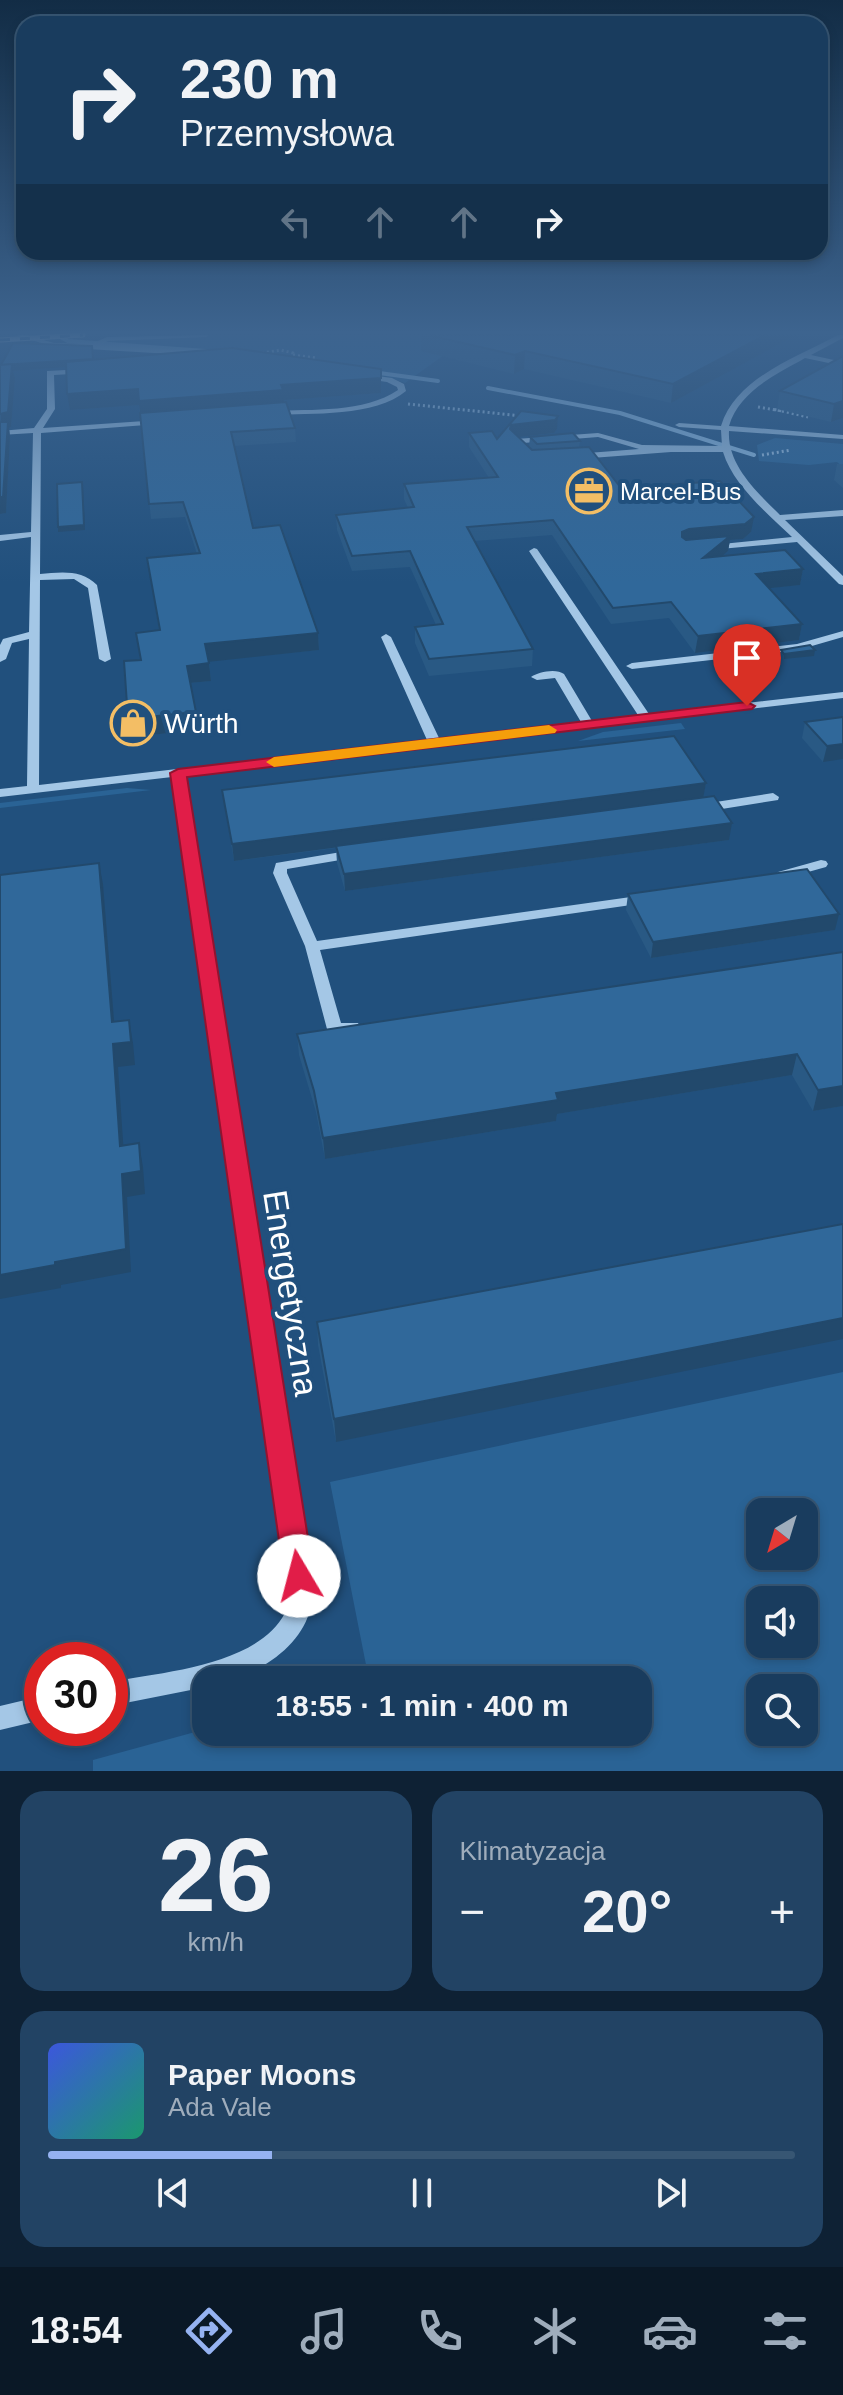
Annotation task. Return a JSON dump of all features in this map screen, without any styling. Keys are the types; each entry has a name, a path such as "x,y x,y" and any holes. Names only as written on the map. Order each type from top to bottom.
{"street":[{"path":"33,789 37,430 45,418"},
{"path":"729,418 725,427 725,448 744,483 843,582"},
{"path":"0,433 163,421"},
{"path":"679,425 843,437"},
{"path":"533,459 516,441 598,435 642,447 671,449"},
{"path":"565,457 725,448"},
{"path":"778,518 843,513"},
{"path":"0,538 37,534"},
{"path":"702,549 799,539"},
{"path":"534,551 646,718"},
{"path":"36,578 73,576 89,580 93,587 105,659"},
{"path":"0,659 7,641 35,634"},
{"path":"632,666 798,647 843,634"},
{"path":"386,637 435,743"},
{"path":"537,677 558,674 589,725"},
{"path":"0,793 843,695"},
{"name":"Energetyczna","path":"128,1690 247,1664 277,1641 296,1617 299,1576 178,773"},
{"path":"688,810 773,797"},
{"path":"366,1025 335,1029 312,946 280,873 281,866 370,851"},
{"path":"771,879 821,864"},
{"path":"312,946 666,896"},
{"path":"0,1718 24,1712"}],"shaded area":[{"path":"775,438 843,444 843,467 837,462 809,465 759,461 757,445"},
{"path":"681,723 685,729 578,741 603,732"},
{"path":"127,788 151,790 0,808 0,803"},
{"path":"843,1372 843,1771 93,1771 93,1760 192,1733 192,1746 652,1746 652,1666 366,1666 330,1482"}],"building":[{"path":"140,418 291,418 295,428 231,432 253,528 280,525 318,633 205,644 209,663 187,666 196,712 128,719 124,661 141,660 136,633 160,630 147,558 200,553 183,502 149,504"},
{"path":"515,418 557,418 511,425 510,429 532,450 589,447 621,488 720,481 754,517 745,524 689,529 682,532 682,537 686,540 730,536 703,558 785,550 803,569 756,574 802,624 698,636 671,602 613,608 553,520 467,527 533,649 429,659 415,627 443,624 410,551 352,556 336,515 414,507 404,484 498,477 469,433 492,431 497,439"},
{"path":"0,422 8,422 3,497 0,497"},
{"path":"573,433 580,441 537,444 530,437"},
{"path":"82,482 84,525 58,527 57,484"},
{"path":"810,645 815,650 784,654 781,650"},
{"path":"843,717 843,744 827,746 805,722"},
{"path":"674,736 706,783 232,844 222,790"},
{"path":"714,796 732,823 344,874 336,846"},
{"path":"99,863 112,1022 129,1020 131,1042 113,1044 120,1146 139,1143 141,1171 122,1174 126,1249 0,1275 0,875"},
{"path":"807,869 839,914 653,942 628,894"},
{"path":"843,952 843,1086 818,1090 797,1054 556,1093 558,1100 323,1138 314,1091 297,1034"},
{"path":"843,1224 843,1318 334,1419 317,1322"}],"waterway":[{"path":"635,418 754,455"}],"slow traffic":[{"path":"274,762 549,730"}],"place":[{"name":"Marcel-Bus","path":"589,491"},
{"name":"Würth","path":"133,723"}],"route":[{"path":"299,1576 178,773 747,706"}]}
